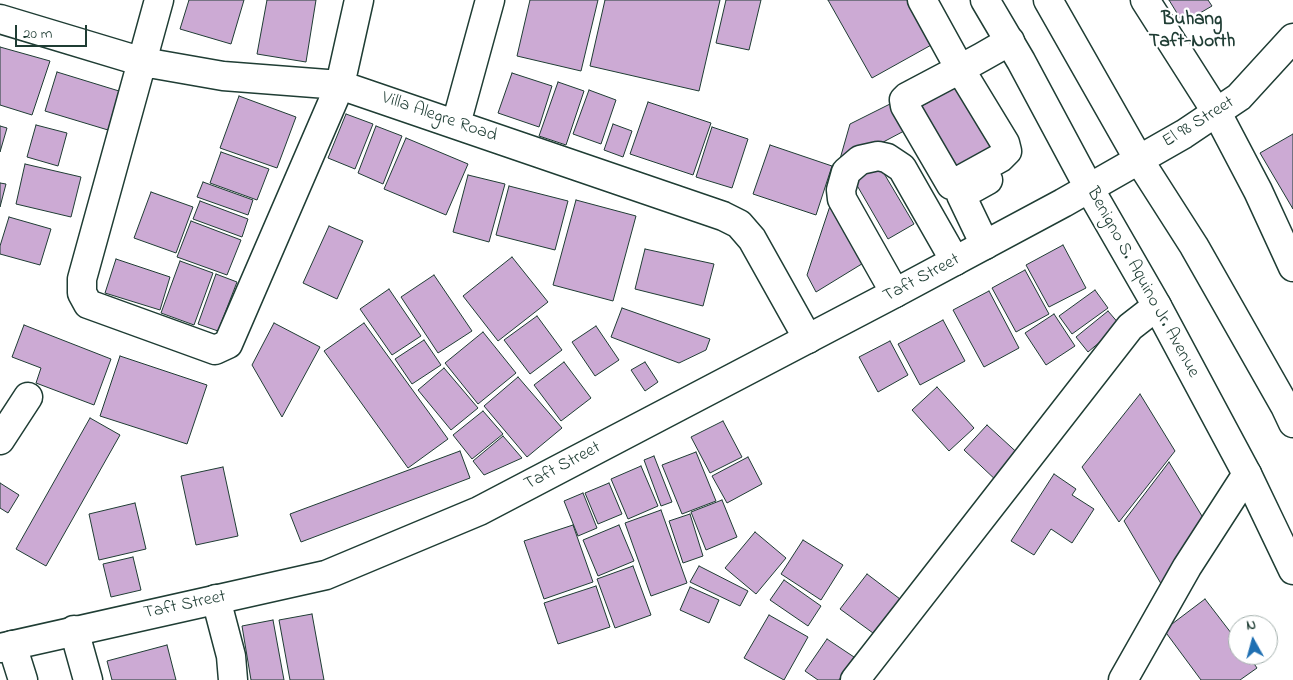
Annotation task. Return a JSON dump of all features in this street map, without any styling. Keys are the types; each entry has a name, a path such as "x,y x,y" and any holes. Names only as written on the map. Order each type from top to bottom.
{"main road":[{"path":"159,0 82,279 82,293 88,304 215,350 228,344 340,85 359,0"},
{"path":"456,124 490,0"},
{"path":"922,0 960,69 1005,143 1007,151 1000,158 951,185 948,183 903,102 907,97 960,69 1010,42"},
{"name":"Benigno S. Aquino Jr. Avenue","path":"986,0 1247,474 1293,570"},
{"path":"1048,0 1139,160 1194,246 1293,423"},
{"path":"1145,0 1217,113 1258,191 1293,267"},
{"name":"Villa Alegre Road","path":"0,19 143,62 223,76 340,85 723,216 739,224 752,239 808,339"},
{"name":"El 98 Street","path":"1088,188 1184,134 1240,98 1293,38"},
{"path":"895,293 842,199 841,190 846,172 860,160 878,156 887,158 902,168 954,261"},
{"path":"985,245 961,195 1006,170 1000,158"},
{"name":"Taft Street","path":"6,646 326,575 479,511 895,293 1088,188"},
{"path":"855,680 1130,327 1156,306"},
{"path":"0,440 28,397"},
{"path":"1123,680 1187,566 1247,474"},
{"path":"216,599 231,656 233,680"},
{"path":"74,630 88,680"},
{"path":"6,646 23,680"}],"building":[{"path":"189,0 244,0 231,44 180,29"},
{"path":"267,0 316,0 306,62 257,54"},
{"path":"530,0 598,0 581,71 517,56"},
{"path":"605,0 720,0 699,91 590,66"},
{"path":"726,0 761,0 749,50 716,43"},
{"path":"828,0 920,0 942,39 872,78"},
{"path":"1169,0 1208,0 1212,6 1183,23"},
{"path":"0,47 50,61 32,115 0,105"},
{"path":"57,72 119,91 108,130 45,111"},
{"path":"512,73 552,86 539,127 498,113"},
{"path":"558,82 584,91 566,145 539,136"},
{"path":"957,86 995,153 959,174 920,107"},
{"path":"589,90 616,100 601,144 573,134"},
{"path":"239,96 296,117 277,168 220,148"},
{"path":"648,102 711,123 693,175 630,154"},
{"path":"890,104 904,131 838,166 850,124"},
{"path":"346,114 373,124 355,169 328,158"},
{"path":"613,124 632,131 623,157 604,150"},
{"path":"36,125 67,133 58,166 27,157"},
{"path":"0,126 7,128 0,152"},
{"path":"376,126 402,136 383,184 358,173"},
{"path":"712,127 748,139 732,188 696,177"},
{"path":"1293,134 1293,209 1260,153"},
{"path":"406,138 468,164 446,215 384,189"},
{"path":"770,145 832,166 816,215 753,194"},
{"path":"221,152 269,169 257,200 210,183"},
{"path":"876,160 914,224 888,239 851,175"},
{"path":"25,164 81,177 71,217 16,204"},
{"path":"468,175 505,184 489,242 453,232"},
{"path":"203,182 253,200 248,215 197,197"},
{"path":"0,183 6,184 0,207"},
{"path":"509,186 568,201 555,250 496,235"},
{"path":"151,192 193,207 176,253 134,238"},
{"path":"576,200 636,216 613,301 553,285"},
{"path":"200,201 248,219 242,237 193,219"},
{"path":"830,206 865,262 816,292 807,275"},
{"path":"9,217 51,229 40,265 0,254 0,246"},
{"path":"191,221 241,240 227,275 177,257"},
{"path":"329,226 363,241 337,299 303,283"},
{"path":"1063,245 1086,288 1049,307 1026,265"},
{"path":"645,249 714,264 703,306 635,289"},
{"path":"512,257 548,302 498,341 463,296"},
{"path":"116,259 170,277 160,310 105,293"},
{"path":"180,261 213,273 194,325 161,313"},
{"path":"1025,270 1049,314 1016,332 992,288"},
{"path":"216,274 237,282 218,331 198,324"},
{"path":"434,275 472,331 438,353 401,297"},
{"path":"389,289 421,336 392,355 360,309"},
{"path":"1095,290 1108,308 1072,334 1059,316"},
{"path":"989,291 1019,348 984,367 953,310"},
{"path":"622,308 710,339 706,350 679,363 611,337"},
{"path":"1108,311 1120,325 1088,352 1076,337"},
{"path":"1054,314 1075,346 1046,365 1025,333"},
{"path":"537,316 562,350 530,374 504,340"},
{"path":"943,320 965,361 920,385 898,344"},
{"path":"274,323 320,347 282,417 252,365"},
{"path":"364,323 448,439 408,468 324,351"},
{"path":"24,325 111,359 94,405 36,383 41,368 12,357"},
{"path":"596,326 619,360 595,376 572,342"},
{"path":"483,332 516,373 478,404 445,363"},
{"path":"424,340 441,365 412,384 395,359"},
{"path":"890,341 908,375 878,392 859,357"},
{"path":"120,356 207,385 187,444 100,416"},
{"path":"564,362 591,398 561,421 534,385"},
{"path":"645,362 658,382 645,391 631,370"},
{"path":"444,368 478,408 451,430 418,390"},
{"path":"518,377 562,428 527,457 484,406"},
{"path":"937,387 974,428 949,451 912,410"},
{"path":"1140,394 1175,451 1119,522 1082,467"},
{"path":"483,411 503,434 472,459 453,435"},
{"path":"90,418 120,435 46,566 16,549"},
{"path":"723,421 742,457 710,473 691,437"},
{"path":"987,425 1023,458 999,483 964,450"},
{"path":"503,436 522,458 484,475 473,461"},
{"path":"460,451 470,478 301,542 290,514"},
{"path":"696,452 716,501 682,514 662,465"},
{"path":"654,456 672,502 661,506 644,460"},
{"path":"748,457 762,484 727,503 712,476"},
{"path":"1169,462 1205,521 1163,587 1124,521"},
{"path":"641,466 658,506 628,519 611,479"},
{"path":"223,467 238,536 196,545 181,476"},
{"path":"1054,474 1076,489 1072,495 1094,509 1072,543 1051,529 1034,555 1011,541"},
{"path":"0,483 19,495 8,513 0,508"},
{"path":"609,483 622,514 598,524 585,493"},
{"path":"583,493 597,528 578,536 564,501"},
{"path":"722,500 737,537 706,550 691,512"},
{"path":"135,503 146,549 99,560 89,514"},
{"path":"661,510 687,583 651,596 625,523"},
{"path":"690,514 703,556 683,563 669,521"},
{"path":"573,525 593,582 544,599 524,541"},
{"path":"619,525 634,561 598,576 583,540"},
{"path":"755,532 786,558 756,594 725,568"},
{"path":"803,540 843,565 821,600 781,574"},
{"path":"133,557 141,590 111,597 103,564"},
{"path":"633,566 651,615 615,628 597,579"},
{"path":"699,566 748,591 740,606 690,582"},
{"path":"867,574 900,599 873,633 840,609"},
{"path":"784,580 821,606 808,626 770,600"},
{"path":"596,586 610,627 558,644 544,603"},
{"path":"690,587 719,600 709,623 680,610"},
{"path":"1205,599 1228,629 1228,665 1255,665 1257,668 1240,680 1201,680 1164,630"},
{"path":"312,614 324,680 290,680 279,620"},
{"path":"769,615 808,637 784,680 744,658"},
{"path":"273,620 284,680 251,680 242,626"},
{"path":"827,639 854,657 839,680 818,680 805,671"},
{"path":"167,645 176,680 112,680 107,661"}],"district":[{"name":"Buhang Taft-North","path":"1192,32"}]}
